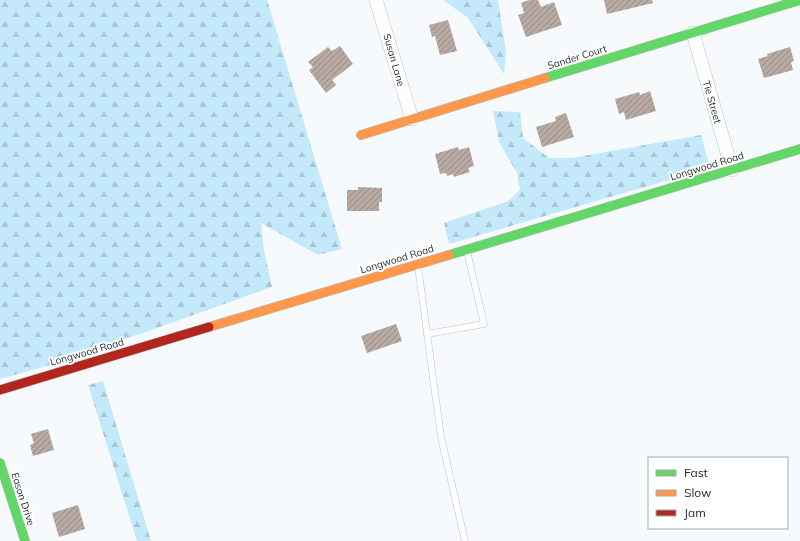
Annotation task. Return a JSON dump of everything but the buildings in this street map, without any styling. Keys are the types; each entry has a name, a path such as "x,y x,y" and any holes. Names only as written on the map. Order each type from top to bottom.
{"main road":[{"name":"Sander Court","path":"361,134 800,0"},
{"name":"Longwood Road","path":"0,390 800,149"},
{"name":"Eason Drive","path":"0,463 25,541"}],"street":[{"name":"Susan Lane","path":"376,0 412,119"},
{"name":"Tie Street","path":"694,33 732,170"}],"lane":[{"path":"427,334 484,324 466,250"},
{"path":"417,264 441,437 465,541"}],"green space":[{"path":"0,0 267,0 342,249 318,255 261,223 264,250 272,287 64,361 0,379"},
{"path":"443,0 498,0 506,52 504,74 468,18"},
{"path":"493,111 520,112 523,138 549,158 572,158 701,135 710,168 449,244 444,223 508,201 520,190 517,173 499,142"},
{"path":"103,381 151,541 137,541 88,385"}],"traffic: fast":[{"path":"545,78 800,0"},
{"path":"449,255 800,149"},
{"path":"0,463 25,541"}],"traffic: slow":[{"path":"361,135 545,78"},
{"path":"209,327 449,255"}],"traffic: jam":[{"path":"0,390 209,327"}]}
